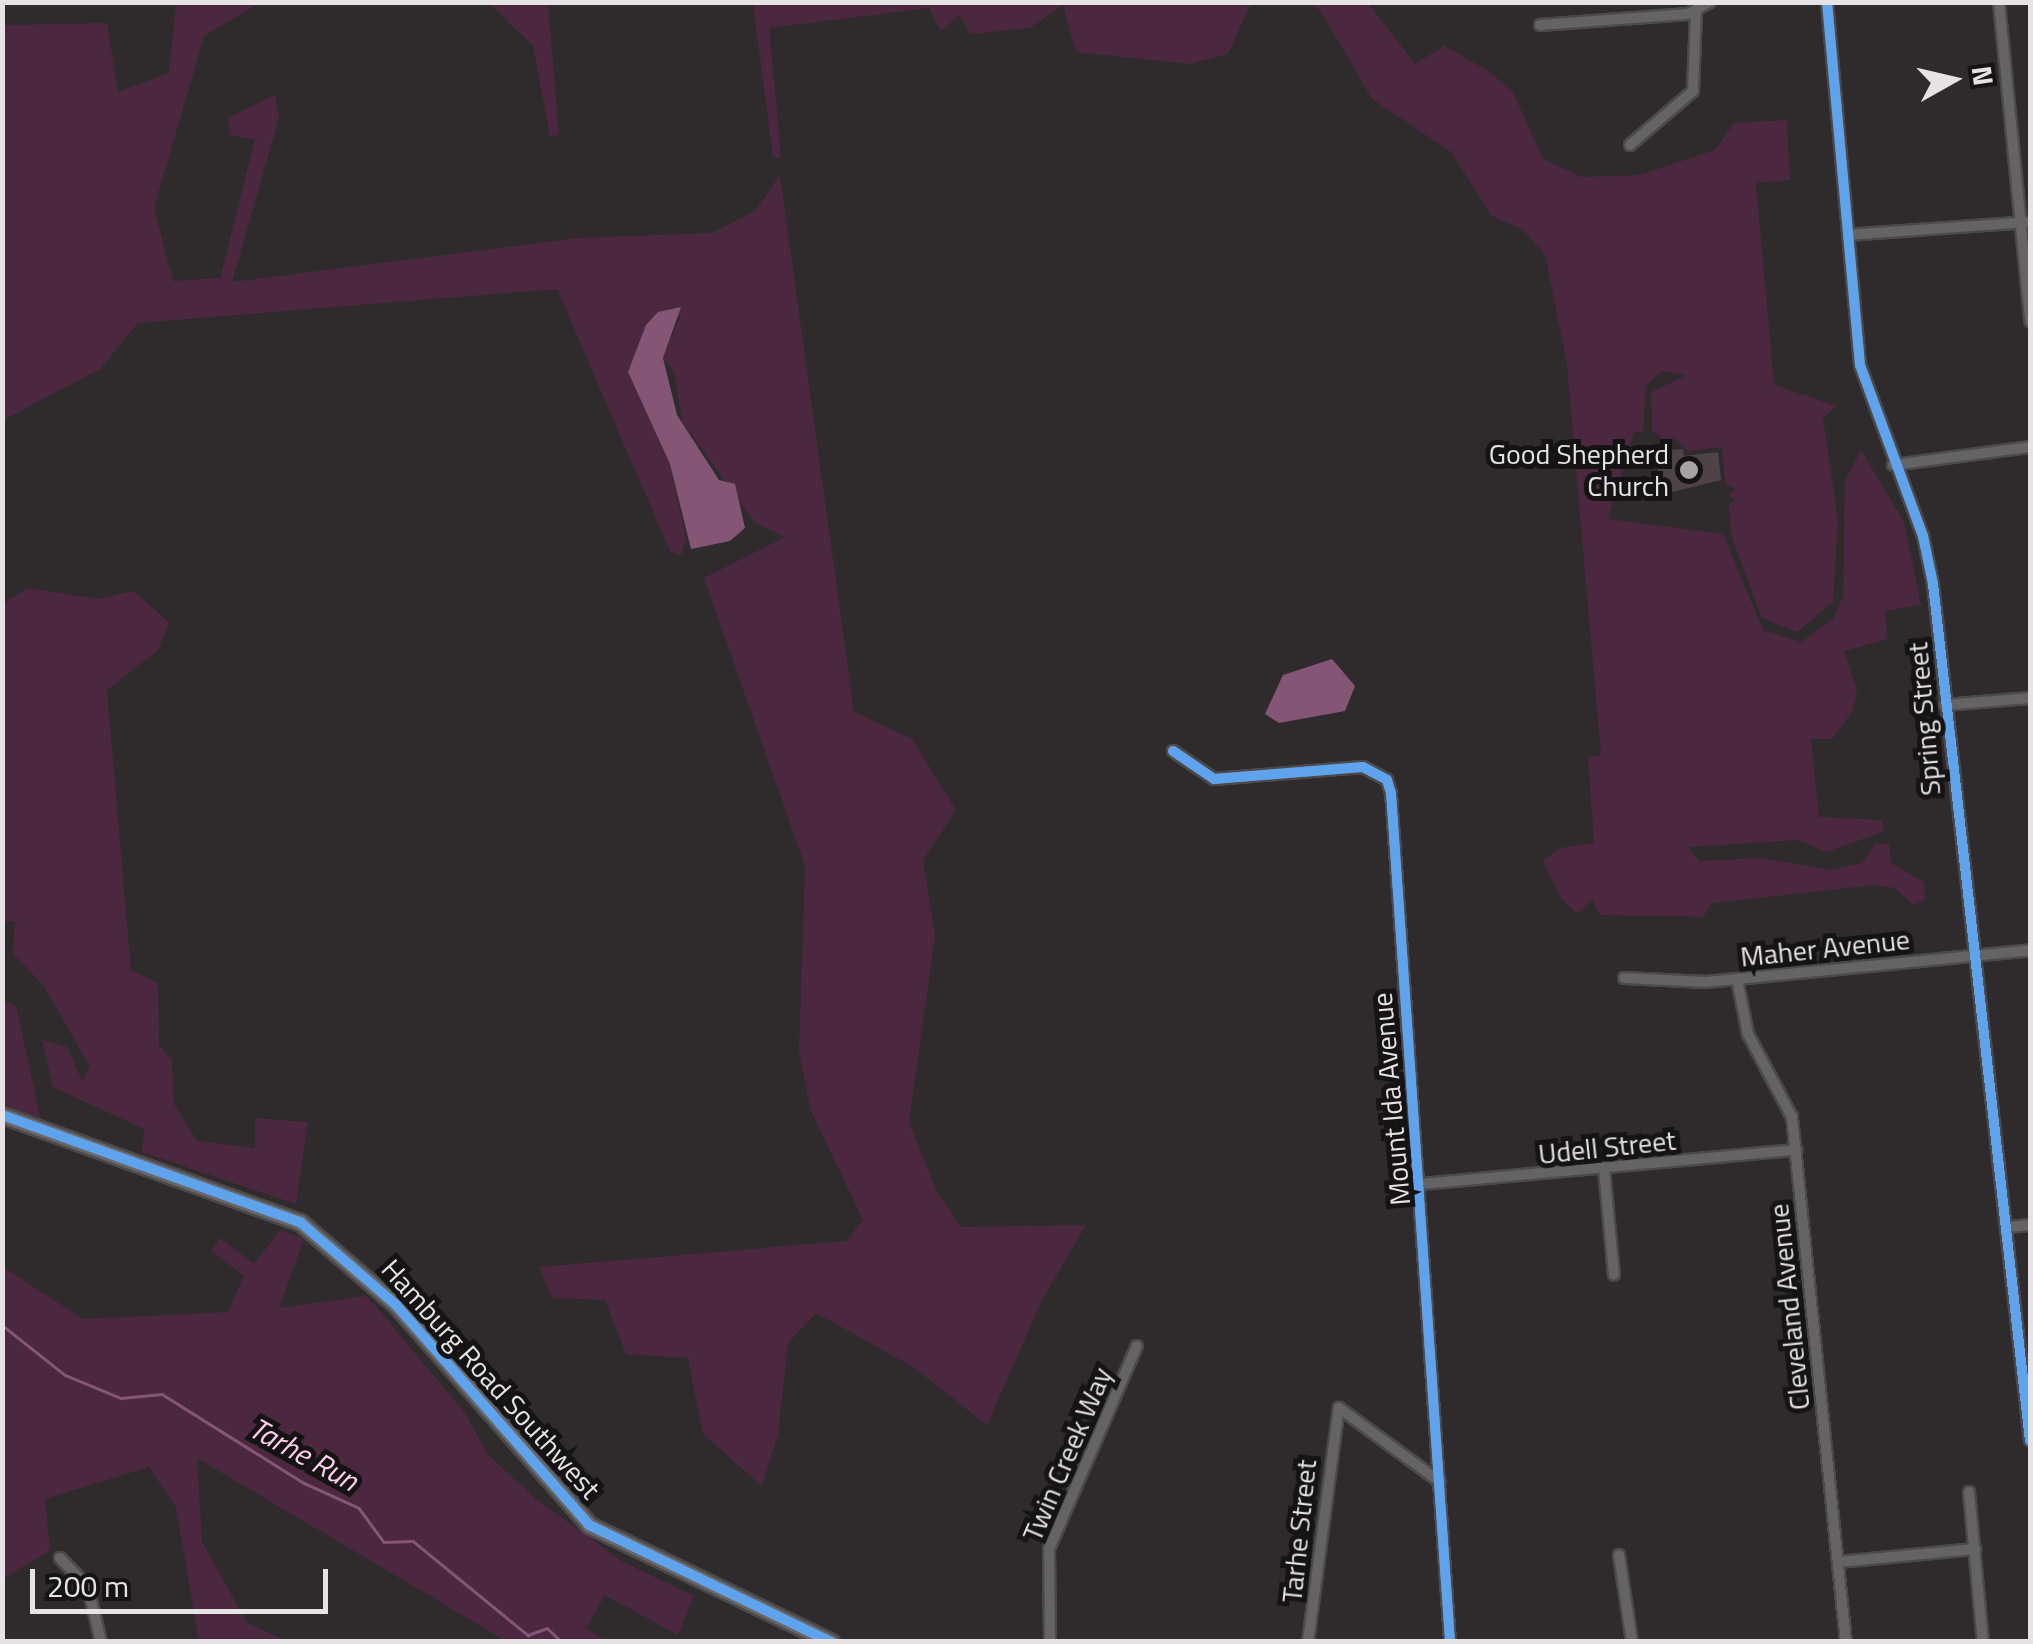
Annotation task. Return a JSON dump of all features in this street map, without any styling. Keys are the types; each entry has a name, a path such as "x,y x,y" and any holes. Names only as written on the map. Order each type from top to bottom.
{"street":[{"path":"1540,25 1696,13 1710,2"},
{"name":"Spring Street","path":"1827,2 1864,389 1928,554 1963,876 1980,955 2030,1441"},
{"path":"1998,2 2025,223 2030,320"},
{"path":"1630,144 1693,91 1696,13"},
{"path":"1848,235 2025,223"},
{"path":"1894,464 2030,447"},
{"path":"1946,706 2030,698"},
{"name":"Mount Ida Avenue","path":"1173,751 1214,780 1363,768 1387,780 1421,1184 1450,1642"},
{"name":"Maher Avenue","path":"1624,978 1737,980 2030,950"},
{"name":"Cleveland Avenue","path":"1737,980 1742,1019 1788,1103 1796,1150 1846,1642"},
{"name":"Hamburg Road Southwest","path":"2,1115 300,1222 396,1306 588,1525 830,1642"},
{"name":"Udell Street","path":"1421,1184 1796,1150"},
{"path":"1604,1170 1614,1275"},
{"path":"2008,1227 2030,1224"},
{"name":"Twin Creek Way","path":"1050,1642 1049,1549 1137,1346"},
{"name":"Tarhe Street","path":"1308,1642 1339,1408 1440,1482"},
{"path":"1969,1492 1983,1642"},
{"path":"1838,1562 1975,1549"},
{"path":"1619,1554 1632,1642"},
{"path":"60,1558 88,1588 101,1642"}],"shaded area":[{"path":"753,2 1251,3 1228,54 1189,64 1076,52 1063,5 1030,28 971,34 959,15 941,31 929,8 769,28 781,157 773,158"},
{"path":"176,3 259,3 204,36 154,208 173,281 220,278 255,140 230,135 228,118 275,95 279,118 232,282 578,238 712,233 755,211 780,175 854,712 912,739 956,810 923,860 935,936 909,1122 937,1192 961,1227 1086,1225 1042,1300 987,1425 913,1367 816,1313 788,1343 778,1434 762,1486 703,1434 688,1358 626,1354 605,1300 552,1298 539,1267 846,1241 863,1220 811,1111 799,1053 805,866 704,578 785,537 755,523 682,421 674,371 663,358 681,314 628,372 670,464 686,539 681,555 670,551 557,289 138,323 100,369 3,420 3,25 107,23 118,92 169,73"},
{"path":"489,3 548,3 559,135 550,136 533,46"},
{"path":"1306,3 1368,3 1415,64 1444,46 1487,70 1513,92 1543,159 1581,177 1640,175 1715,150 1734,123 1787,120 1790,180 1756,183 1774,385 1836,406 1823,418 1838,521 1833,602 1797,632 1762,618 1731,535 1729,503 1737,501 1728,495 1735,489 1725,483 1722,447 1688,451 1674,438 1660,449 1662,437 1652,431 1651,392 1687,375 1662,371 1646,386 1643,432 1634,432 1608,519 1723,534 1763,630 1801,642 1834,618 1843,596 1845,481 1861,450 1904,522 1921,605 1885,611 1887,639 1844,651 1857,690 1853,710 1832,739 1811,739 1819,817 1882,820 1883,832 1826,852 1798,840 1688,847 1699,861 1761,858 1830,870 1862,863 1875,844 1889,844 1891,863 1924,882 1925,900 1913,905 1895,888 1874,885 1712,903 1703,917 1600,915 1592,899 1577,914 1561,898 1543,861 1560,848 1594,843 1588,757 1601,755 1567,365 1545,255 1523,230 1492,216 1451,152 1372,99 1320,10"},
{"path":"681,307 663,358 677,415 719,480 735,484 745,528 730,541 691,549 670,464 628,372 646,325 658,312"},
{"path":"27,588 100,599 133,591 169,622 158,650 107,690 131,970 158,983 159,1045 172,1060 174,1104 197,1141 255,1148 255,1118 308,1122 296,1204 142,1152 144,1129 53,1087 42,1040 67,1047 82,1080 90,1067 44,986 13,954 15,922 3,921 3,604"},
{"path":"1332,659 1355,686 1345,711 1279,723 1265,714 1283,675"},
{"path":"2,1001 16,1006 41,1121 3,1104"},
{"path":"280,1230 304,1239 279,1308 367,1296 465,1413 488,1455 536,1499 623,1562 694,1596 678,1635 605,1595 586,1628 605,1641 506,1641 197,1458 202,1542 247,1623 286,1641 199,1641 176,1507 149,1467 45,1499 50,1550 3,1579 3,1267 83,1319 228,1312 244,1276 211,1251 220,1238 254,1264"}],"building":[{"name":"Good Shepherd Church","path":"1683,449 1684,456 1718,452 1721,480 1668,493 1657,467 1665,466 1663,451"}],"waterway":[{"name":"Tarhe Run","path":"2,1325 65,1375 121,1398 162,1394 304,1483 359,1508 384,1542 413,1541 528,1635 547,1628 562,1642"}],"cycle path":[{"path":"1827,2 1860,365 1923,536 1933,584 2030,1441"},
{"path":"1173,751 1214,779 1363,767 1387,780 1391,793 1450,1642"},
{"path":"2,1115 300,1222 396,1305 589,1525 831,1642"}],"place":[{"name":"Good Shepherd Church","path":"1689,470"}]}
